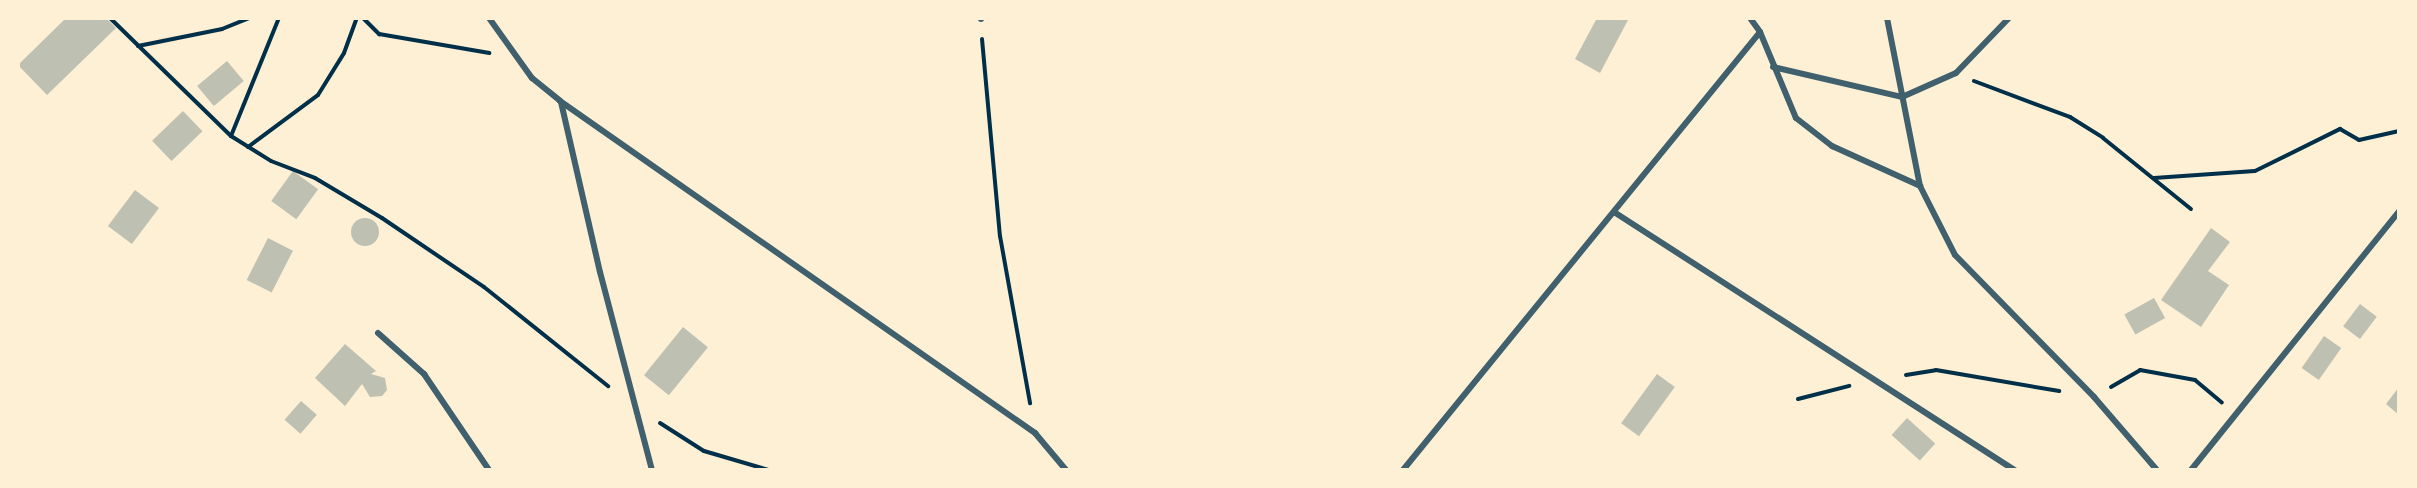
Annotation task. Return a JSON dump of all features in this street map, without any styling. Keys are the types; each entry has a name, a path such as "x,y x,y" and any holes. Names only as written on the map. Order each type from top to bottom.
{"street":[{"path":"489,18 532,78 561,101 1035,433 1066,470"},
{"path":"1750,18 1760,32 1796,117 1832,146 1920,186"},
{"path":"1887,18 1920,186 1955,255 2094,397 2157,470"},
{"path":"1773,67 1902,97 1956,73 2009,18"},
{"path":"1403,470 1760,32"},
{"path":"561,101 634,408 652,470"},
{"path":"2191,470 2399,211"},
{"path":"1614,212 2015,470"},
{"path":"378,333 424,374 489,470"}],"path":[{"path":"110,18 231,136 271,161 315,178 429,249 484,287 634,408 704,451 769,470"},
{"path":"138,46 222,29 249,18"},
{"path":"231,136 279,18"},
{"path":"248,147 318,95 344,53 357,18"},
{"path":"363,18 379,34 516,58"},
{"path":"981,19 1000,236 1035,433"},
{"path":"1956,73 2070,117 2154,178 2191,209"},
{"path":"2154,178 2255,171 2340,129 2359,140 2399,130"},
{"path":"1798,399 1878,380 1936,370 2094,397 2140,370 2194,380 2222,403 2223,430"}],"building":[{"path":"66,18 106,18 116,28 47,95 18,65"},
{"path":"1597,18 1628,20 1600,73 1575,59"},
{"path":"227,61 244,81 214,106 197,86"},
{"path":"183,111 202,131 172,161 152,141"},
{"path":"293,171 318,189 296,219 271,201"},
{"path":"135,190 159,208 132,244 108,226"},
{"path":"365,218 375,222 379,232 375,242 365,246 355,242 351,232 355,222"},
{"path":"2211,228 2230,242 2208,271 2229,285 2201,327 2161,300"},
{"path":"268,238 293,251 272,293 247,280"},
{"path":"2154,298 2165,318 2135,335 2124,314"},
{"path":"2360,304 2377,317 2360,339 2343,326"},
{"path":"683,327 708,347 669,395 644,375"},
{"path":"2324,336 2341,348 2319,380 2302,368"},
{"path":"345,344 376,371 371,374 385,378 387,390 382,396 370,397 362,384 345,406 315,378"},
{"path":"1657,374 1675,387 1639,436 1621,423"},
{"path":"2399,387 2399,415 2386,404"},
{"path":"301,401 317,415 300,434 285,420"},
{"path":"1907,418 1935,443 1920,461 1892,435"}]}
